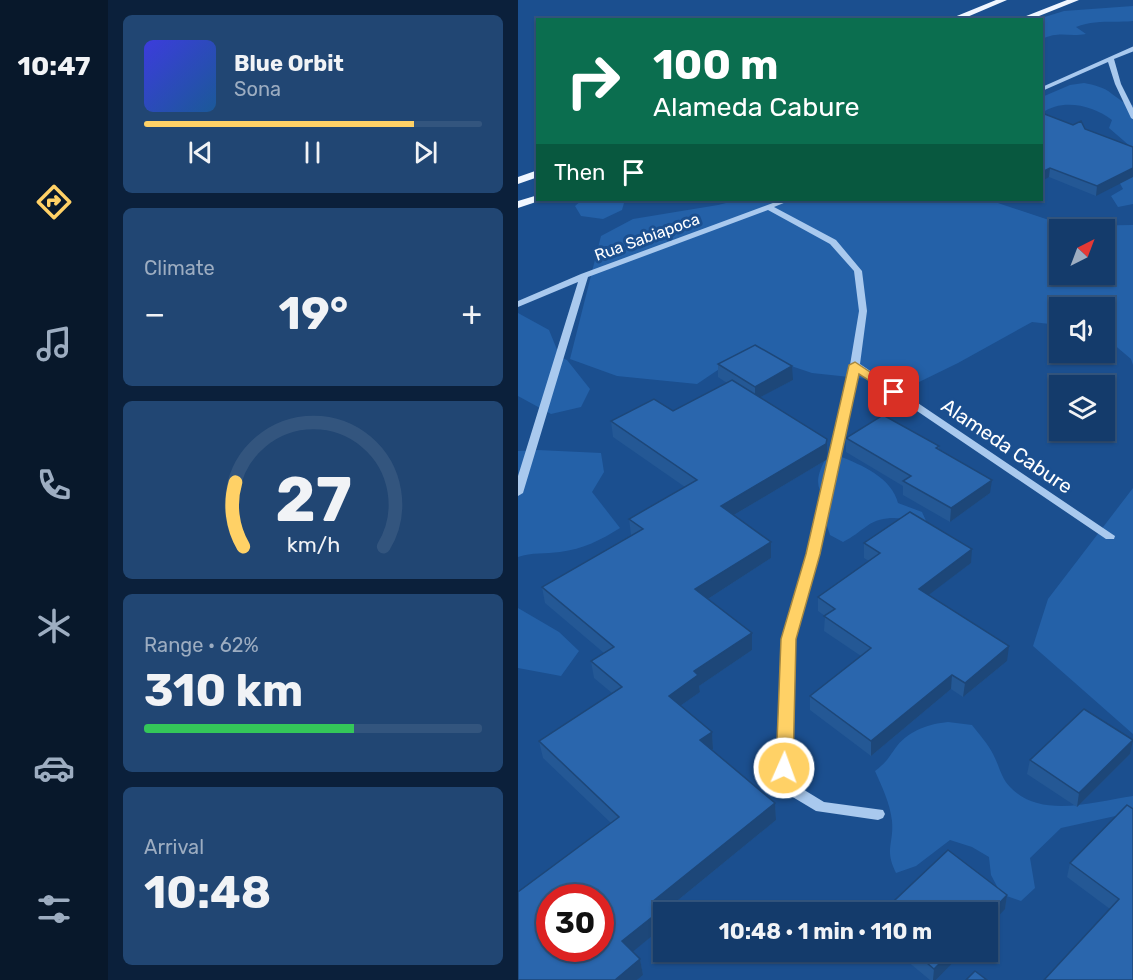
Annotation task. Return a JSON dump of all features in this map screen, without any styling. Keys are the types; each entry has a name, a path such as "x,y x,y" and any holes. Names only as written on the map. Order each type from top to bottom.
{"main road":[{"path":"956,18 1003,0"},
{"path":"1026,18 1075,0"},
{"path":"518,181 536,174"},
{"path":"518,205 536,199"}],"street":[{"path":"1043,89 1110,58 1132,51"},
{"path":"1110,58 1118,84 1133,118"},
{"name":"Rua Sabiapoca","path":"518,304 584,276 784,201"},
{"path":"768,207 833,242 858,271 863,311 855,365 813,554 789,639 784,768 796,792 821,807 878,814"},
{"path":"518,493 584,276"},
{"name":"Alameda Cabure","path":"855,365 1110,536"}],"shaded area":[{"path":"1133,6 1133,21 1091,23 1076,27 1086,34 1054,35 1043,39 1041,18 1064,11"},
{"path":"1084,83 1102,88 1124,103 1133,105 1133,204 1118,207 1111,196 1123,189 1117,178 1131,147 1109,128 1112,120 1096,110 1077,105 1059,106 1043,112 1043,97 1070,85"},
{"path":"581,201 631,201 624,203 622,210 603,219 581,216 575,206"},
{"path":"734,201 992,201 1049,220 1049,285 1115,285 1115,225 1133,225 1133,365 1131,359 1115,345 1115,297 1049,297 1049,324 1032,322 915,384 812,373 746,351 697,384 617,376 570,359 601,236 633,219"},
{"path":"518,313 549,330 560,357 567,360 590,389 581,407 551,414 518,396"},
{"path":"518,451 601,453 604,472 592,492 620,528 576,549 518,557"},
{"path":"839,456 883,480 895,494 898,503 922,512 927,523 889,518 874,522 843,542 830,535 826,523 829,513 828,506 818,482 825,460"},
{"path":"1133,488 1133,734 1033,646 1048,599"},
{"path":"518,608 559,632 579,651 561,676 518,668"},
{"path":"948,722 972,725 991,750 1002,776 1010,787 1023,797 1037,803 1069,806 1133,796 1133,818 1120,815 1061,828 1030,858 1035,888 1021,901 1001,894 991,875 989,857 972,847 950,840 916,866 896,873 890,852 891,814 875,771 902,740 927,726"}],"building":[{"path":"1043,113 1073,125 1081,121 1085,129 1133,147 1133,168 1097,186 1050,168 1043,172"},
{"path":"755,345 792,366 755,387 718,364"},
{"path":"732,380 827,439 826,444 721,506 771,542 695,589 752,633 694,671 698,675 669,696 712,732 700,740 775,803 652,902 653,916 622,941 640,959 615,980 518,980 518,892 619,817 539,741 622,687 591,661 614,647 542,587 643,529 629,519 697,480 611,421 654,399 673,411"},
{"path":"883,415 939,446 936,448 992,480 951,508 903,481 911,476 846,438"},
{"path":"910,512 972,549 919,589 1009,646 965,683 952,675 871,741 810,696 871,648 824,616 835,609 818,597 880,553 864,543"},
{"path":"1084,709 1133,740 1079,793 1030,760"},
{"path":"1127,805 1133,809 1133,980 1044,980 1119,899 1070,863"},
{"path":"948,850 1007,895 998,904 998,902 898,902 895,900"},
{"path":"926,962 941,962 934,969"},
{"path":"975,971 987,980 966,980"}],"route":[{"path":"784,768 789,639 813,554 855,365 894,392"}]}
